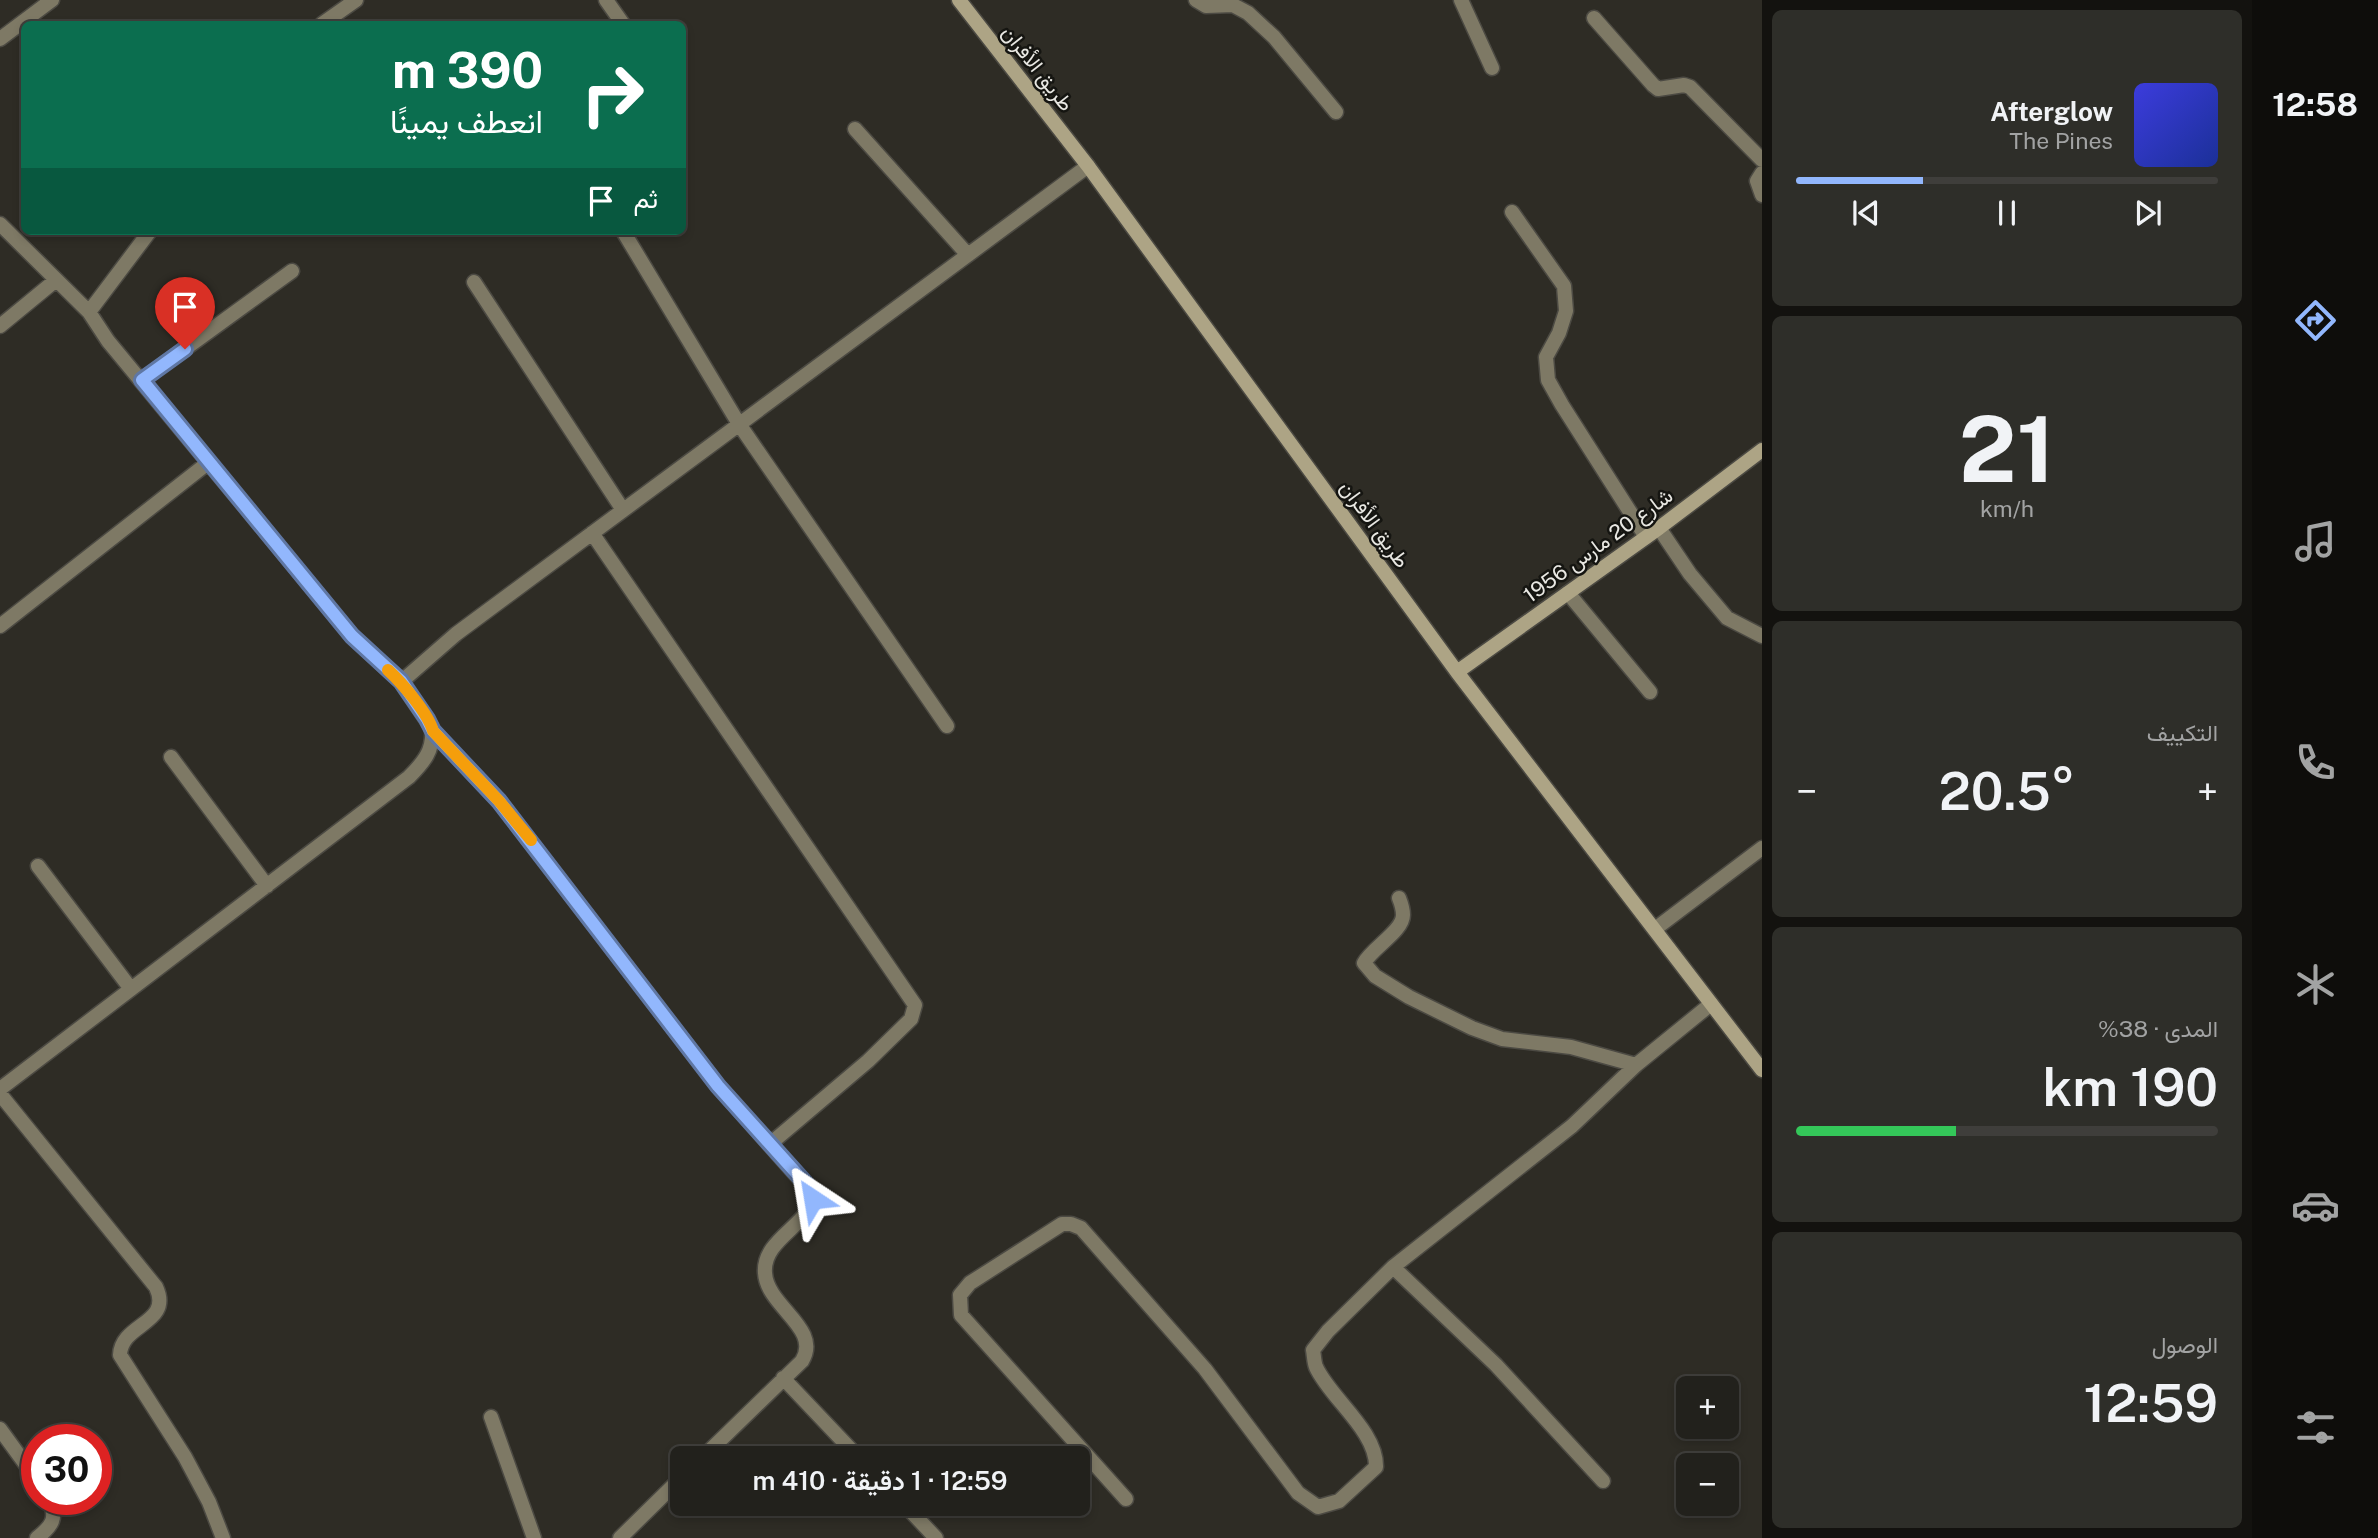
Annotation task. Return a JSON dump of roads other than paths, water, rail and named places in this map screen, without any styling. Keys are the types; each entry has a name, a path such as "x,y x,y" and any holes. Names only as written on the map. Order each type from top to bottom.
{"main road":[{"name":"طريق الأفران","path":"959,0 1088,166 1457,672 1762,1070"},
{"name":"شارع 20 مارس 1956","path":"1457,672 1659,528 1762,450"}],"street":[{"path":"3,31 52,0"},
{"path":"326,21 356,0"},
{"path":"606,0 620,21"},
{"path":"1196,0 1206,6 1233,5 1248,13 1282,46 1336,112"},
{"path":"1461,0 1492,68"},
{"path":"1594,18 1653,85 1658,89 1684,85 1690,87 1762,160"},
{"path":"855,129 968,255"},
{"path":"401,681 456,634 1088,166"},
{"path":"1762,173 1757,181 1762,195"},
{"path":"1512,212 1564,286 1566,311 1559,333 1546,357 1548,380 1646,537"},
{"path":"0,224 89,312 100,331 352,636 401,681 433,731 499,801 718,1086 812,1193 813,1199 806,1213 771,1248 764,1263 765,1277 775,1299 805,1334 808,1344 802,1361 714,1446"},
{"path":"89,312 147,235"},
{"path":"625,235 739,424 947,726"},
{"path":"142,380 292,271"},
{"path":"0,326 56,280"},
{"path":"474,282 623,510"},
{"path":"0,626 209,461"},
{"path":"1659,528 1690,574 1727,618 1762,636"},
{"path":"592,533 915,1005 911,1019 868,1061 770,1144"},
{"path":"1568,593 1650,692"},
{"path":"223,1538 209,1502 185,1457 120,1355 122,1343 159,1308 161,1297 156,1287 0,1092 409,777 426,759 432,748 433,731"},
{"path":"171,757 267,886"},
{"path":"1655,929 1762,848"},
{"path":"38,866 131,989"},
{"path":"1399,898 1404,914 1402,924 1364,963 1374,976 1409,997 1472,1028 1502,1039 1571,1046 1636,1065"},
{"path":"1126,1499 961,1315 960,1295 970,1283 1062,1224 1081,1228 1205,1369 1298,1493 1318,1507 1339,1501 1376,1467 1376,1457 1367,1439 1315,1366 1313,1350 1328,1331 1393,1267 1572,1126 1636,1065 1711,1004"},
{"path":"1393,1267 1496,1365 1603,1481"},
{"path":"783,1378 848,1446"},
{"path":"491,1417 534,1538"},
{"path":"0,1429 21,1458"},
{"path":"620,1538 670,1489"},
{"path":"37,1538 49,1528 54,1515"},
{"path":"915,1516 936,1538"}]}
